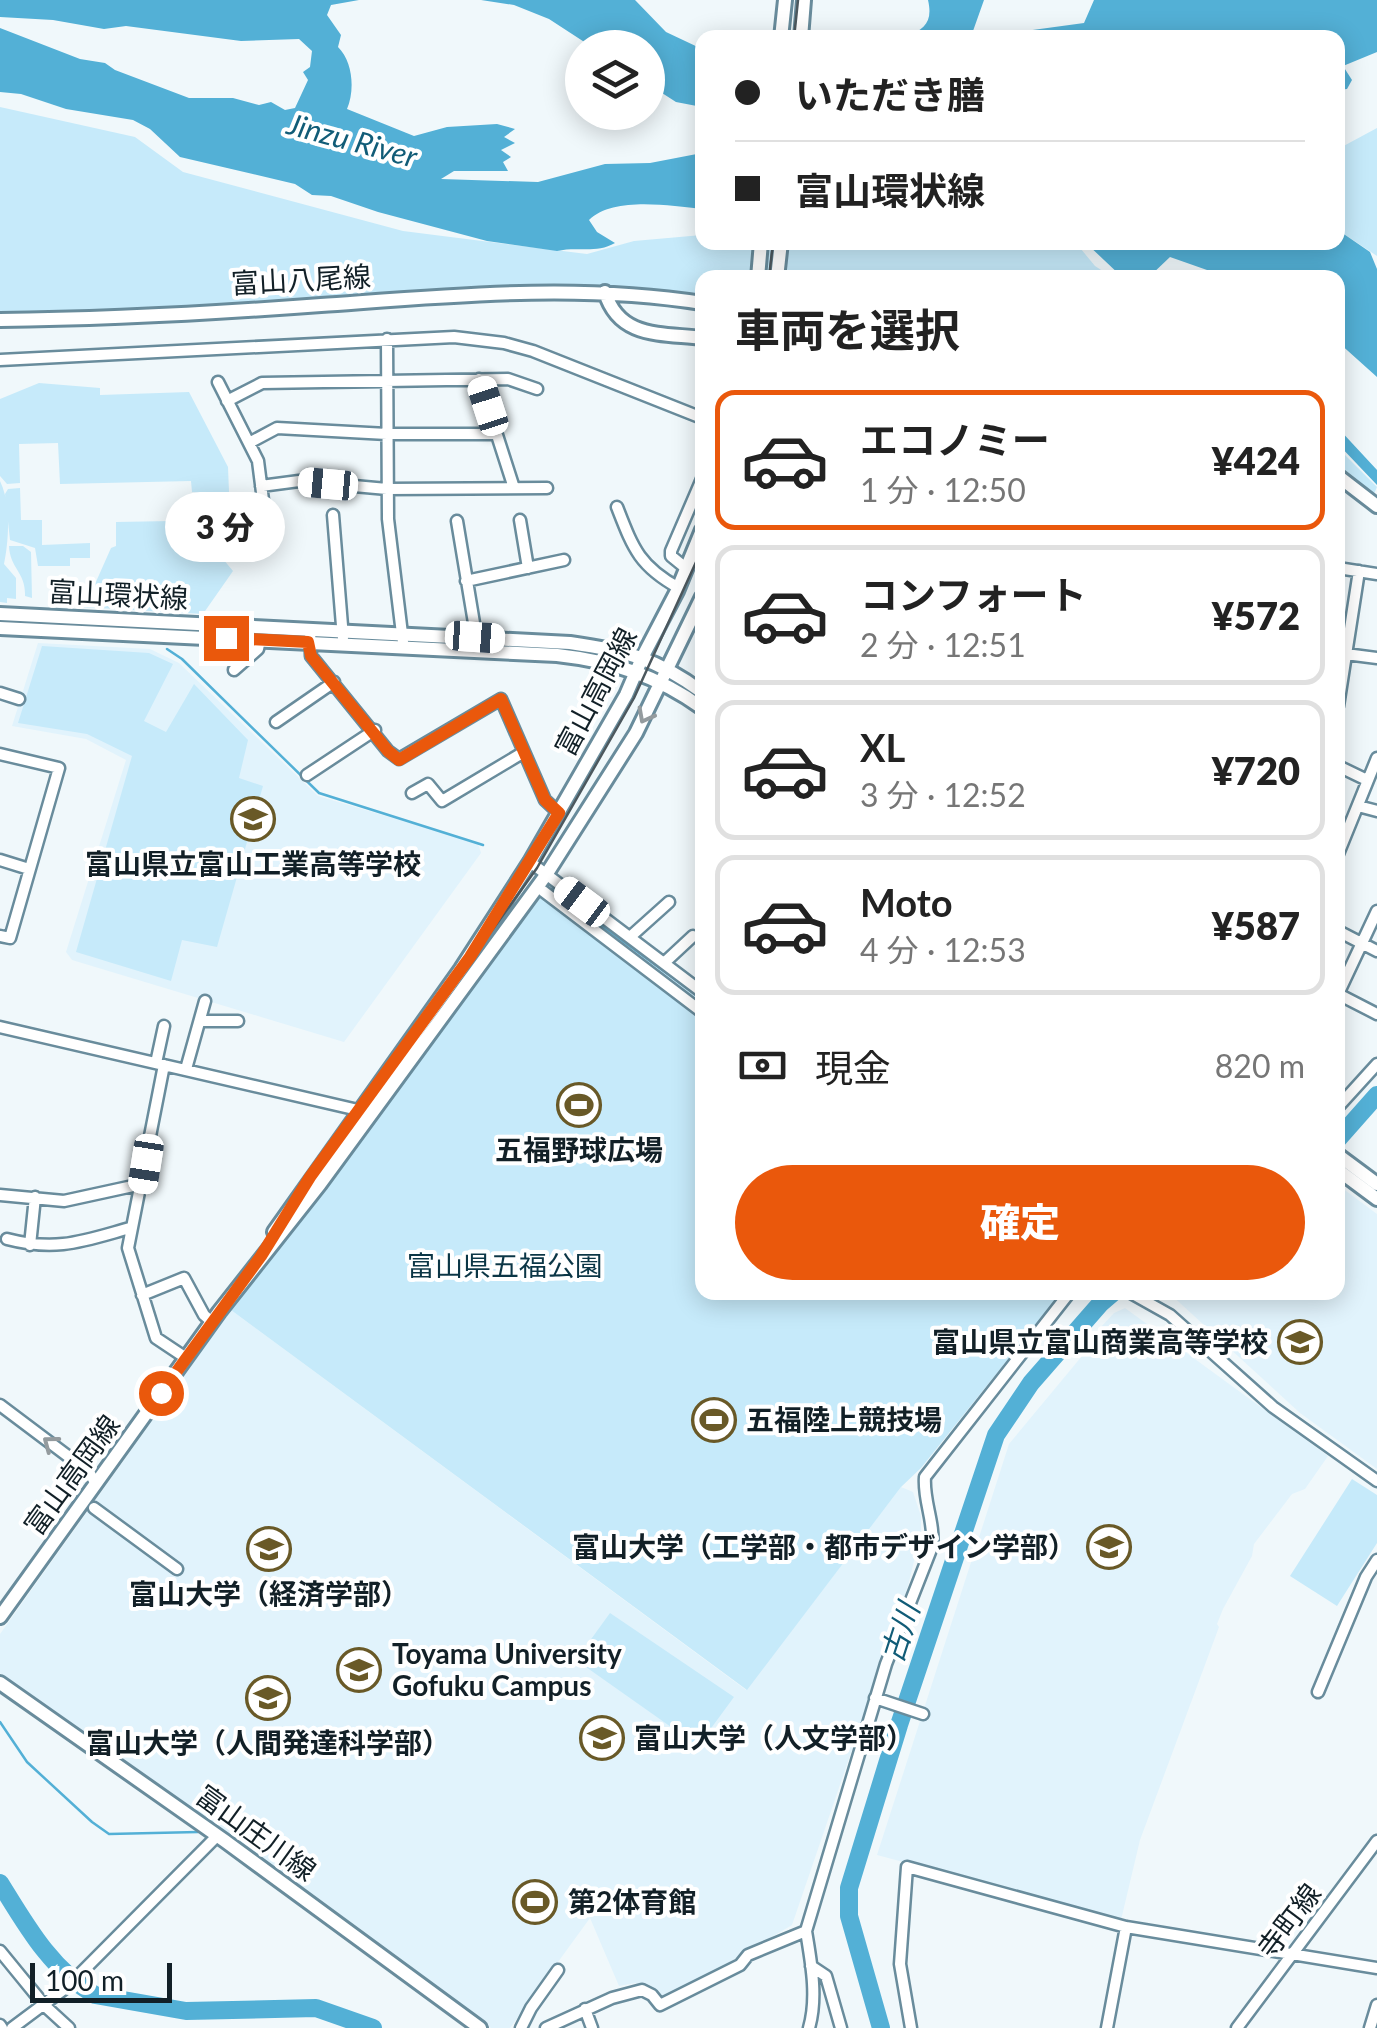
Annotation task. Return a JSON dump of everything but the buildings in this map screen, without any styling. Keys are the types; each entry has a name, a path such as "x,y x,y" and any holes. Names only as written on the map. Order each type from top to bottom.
{"main road":[{"path":"782,30 785,0"},
{"path":"802,30 804,0"},
{"path":"605,292 615,314 630,327 695,337"},
{"name":"富山八尾線","path":"0,320 450,296 605,292 695,302"},
{"path":"1345,482 1371,502"},
{"name":"富山高岡線","path":"261,1256 310,1177 470,957 530,862 626,695 695,550"},
{"name":"富山高岡線","path":"0,1617 215,1317 320,1184 546,875 636,733 695,613"},
{"name":"富山環状線","path":"0,614 343,638 474,644 570,643 622,651 695,703"},
{"name":"富山環状線","path":"0,628 260,640 309,636"},
{"name":"富山環状線","path":"639,665 670,668 695,687"},
{"path":"1345,1165 1377,1184"},
{"path":"1345,1168 1377,1199"},
{"name":"富山庄川線","path":"0,1683 480,2028"}],"street":[{"path":"0,360 454,337 534,350 695,415"},
{"path":"387,340 388,519 403,641"},
{"path":"479,379 514,488"},
{"path":"227,400 262,383 508,379 537,389"},
{"path":"218,382 258,461 264,508"},
{"path":"249,443 276,428 496,434"},
{"path":"261,486 298,481 387,489 547,488"},
{"path":"688,569 671,556 671,551 695,495"},
{"path":"1371,502 1377,516"},
{"path":"616,507 642,563 678,588"},
{"path":"333,515 343,638"},
{"path":"520,520 528,568"},
{"path":"457,521 474,644"},
{"path":"466,580 564,560"},
{"path":"1345,569 1377,574"},
{"path":"1345,639 1359,571"},
{"path":"309,636 311,656 399,760 501,699 545,800 559,813"},
{"path":"234,670 258,649 260,640"},
{"path":"1345,653 1377,658"},
{"path":"276,722 334,682"},
{"path":"0,693 19,699"},
{"path":"307,775 375,730"},
{"path":"412,794 428,784 442,801 524,752"},
{"path":"0,754 59,768 10,938 0,936"},
{"path":"1345,837 1377,758"},
{"path":"1345,770 1366,780"},
{"path":"1358,806 1377,810"},
{"path":"0,860 29,869"},
{"path":"530,862 695,987"},
{"path":"543,892 695,1007"},
{"path":"630,938 669,902"},
{"path":"1345,979 1377,911"},
{"path":"664,963 693,936"},
{"path":"1345,936 1377,951"},
{"path":"1345,998 1377,1014"},
{"path":"186,1069 206,1001"},
{"path":"200,1021 238,1021"},
{"path":"164,1026 142,1184 128,1248 156,1338 186,1358"},
{"path":"0,1028 358,1110"},
{"path":"1345,1100 1377,1064"},
{"path":"0,1196 64,1201 142,1184"},
{"path":"30,1245 35,1197"},
{"path":"7,1239 30,1245 68,1245 130,1228"},
{"path":"142,1295 184,1278 204,1315 215,1317"},
{"path":"809,2028 813,2015 812,1966 806,1931 878,1699 932,1547 934,1530 925,1477 1064,1300"},
{"path":"1145,1300 1170,1315 1272,1407 1377,1481"},
{"path":"0,1404 89,1472 96,1484"},
{"path":"94,1508 177,1569"},
{"path":"1318,1692 1366,1577 1377,1560"},
{"path":"878,1699 917,1712"},
{"path":"12,2028 67,1987 218,1836"},
{"name":"寺町線","path":"1237,2028 1377,1840"},
{"path":"911,2028 900,1964 907,1868 1126,1928 1377,1968"},
{"path":"1107,2028 1126,1928"},
{"path":"546,2028 585,2009 642,1990 660,2005 740,1965 748,1955 806,1931"},
{"path":"0,1951 45,2006 69,2028"},
{"path":"812,1966 826,1976 840,2028"},
{"path":"522,2028 530,2008 558,1970"},
{"path":"1370,2028 1377,2006"},
{"path":"585,2009 592,2028"}],"shaded area":[{"name":"富山県立富山工業高等学校","path":"38,643 150,649 179,663 318,796 478,843 481,853 344,1042 72,960 66,952 126,760 86,739 12,726"},
{"name":"富山県立富山商業高等学校","path":"1345,1190 1377,1214 1377,1469 1300,1413 1177,1300 1345,1300"},
{"path":"1125,1308 1328,1456 1305,1489 1292,1494 1254,1544 1252,1556 1223,1609 1140,1840 1121,1920 877,1855 1009,1444 1087,1350 1100,1328"},
{"name":"Toyama University Gofuku Campus","path":"231,1310 746,1690 901,1487 913,1492 921,1516 921,1532 908,1586 792,1925 665,2000 635,1983 619,1986 590,1918 510,2028 491,2028 0,1673 0,1634"}],"green space":[{"path":"0,107 135,137 183,172 403,231 587,254 634,241 695,236 695,250 1082,250 1101,270 695,270 695,299 452,292 0,315"},
{"path":"1377,128 1377,256 1345,235 1345,145"},
{"path":"39,383 100,388 100,395 189,392 228,467 230,516 237,534 218,553 233,571 203,614 63,606 63,601 87,602 111,548 116,546 116,522 172,521 173,515 192,514 192,498 197,498 198,507 214,506 214,494 192,492 191,481 60,484 58,443 19,444 20,483 7,484 0,476 0,399"},
{"path":"1345,455 1377,487 1373,496 1345,474"},
{"path":"0,481 8,522 4,564 16,578 16,599 7,598 7,603 0,602"},
{"path":"20,488 21,520 42,520 42,545 90,543 90,558 70,558 70,566 38,566 35,548 10,540 5,494 8,489"},
{"path":"9,546 23,546 31,552 32,598 25,596"},
{"path":"42,646 149,653 173,664 144,721 166,732 194,684 248,740 239,778 263,786 217,947 182,940 171,981 76,952 132,756 87,734 18,723"},
{"name":"富山県五福公園","path":"551,884 695,994 695,1300 1055,1300 921,1468 901,1487 747,1690 231,1310 389,1091"},
{"path":"1352,1479 1377,1495 1377,1543 1337,1606 1290,1576"},
{"path":"610,1613 734,1697 698,1746 576,1660"}],"water":[{"name":"Jinzu River","path":"0,0 359,0 331,5 327,15 341,35 338,47 350,68 352,85 347,109 414,136 447,127 497,124 515,129 504,137 515,143 501,150 511,157 503,162 508,171 454,171 441,179 538,182 605,164 650,163 695,154 695,208 643,204 613,208 589,220 597,232 615,243 601,248 557,251 487,241 331,196 312,195 295,184 180,157 150,129 133,120 66,109 21,94 0,92 0,28 80,59 105,63 189,98 233,98 259,105 271,102 285,110 295,108 308,80 303,72 310,67 312,51 299,39 241,41 126,26 104,29 53,20 0,17"},
{"path":"481,0 635,0 664,30 566,30 514,5"},
{"path":"928,0 984,0 973,30 919,30 929,14"},
{"path":"1094,0 1377,0 1377,52 1345,65 1345,30 1032,30 1084,23"},
{"path":"665,31 695,46 695,106 665,95"},
{"path":"1345,69 1352,80 1345,89"},
{"path":"1345,235 1370,252 1377,269 1377,377 1345,348 1345,270 1207,270 1170,257 1156,270 1115,270 1093,250 1345,250"},
{"path":"1345,436 1377,470 1377,485 1345,451"}],"waterway":[{"path":"167,649 182,659 319,793 483,845"},
{"path":"552,889 695,994"},
{"name":"古川","path":"1345,1131 1377,1095"},
{"path":"1095,1300 1100,1304"},
{"name":"古川","path":"881,2028 849,1916 849,1888 899,1725 996,1435 1031,1383 1105,1300"},
{"path":"0,1722 27,1762 109,1834 198,1832"},
{"path":"0,1883 52,1960 95,1995 186,2011 316,2008 373,2028"}],"tram line":[{"path":"795,30 798,0"},
{"path":"770,270 772,250"},
{"path":"318,1172 537,868 634,698 695,564"}],"place":[{"name":"富山県立富山工業高等学校","path":"253,819"},
{"name":"五福野球広場","path":"579,1105"},
{"name":"富山県立富山商業高等学校","path":"1300,1342"},
{"name":"五福陸上競技場","path":"714,1420"},
{"name":"富山大学（工学部・都市デザイン学部）","path":"1109,1547"},
{"name":"富山大学（経済学部）","path":"269,1549"},
{"name":"Toyama University Gofuku Campus","path":"359,1670"},
{"name":"富山大学（人間発達科学部）","path":"268,1698"},
{"name":"富山大学（人文学部）","path":"602,1738"},
{"name":"第2体育館","path":"535,1902"}],"route":[{"path":"161,1393 261,1256 310,1177 470,957 559,813 545,800 501,699 399,760 311,656 308,642 226,638"}]}
